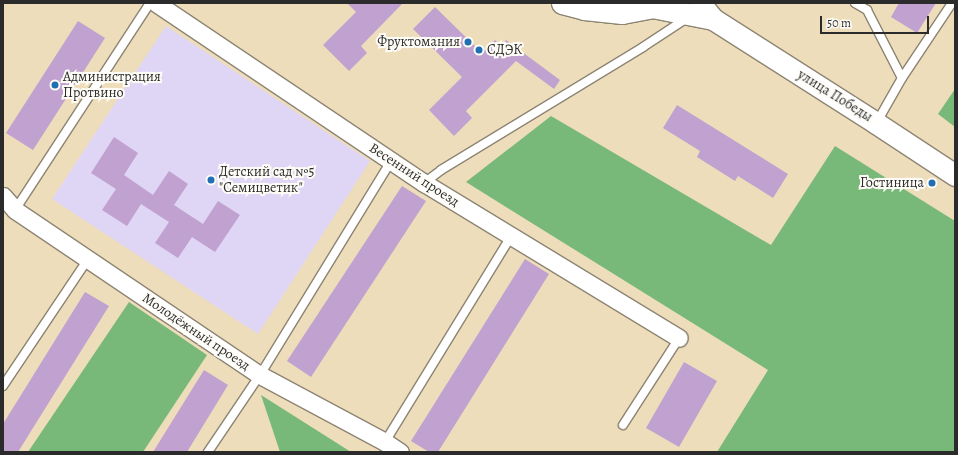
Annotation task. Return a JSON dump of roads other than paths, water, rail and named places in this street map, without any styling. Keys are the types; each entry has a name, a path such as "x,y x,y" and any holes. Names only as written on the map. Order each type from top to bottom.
{"street":[{"name":"Весенний проезд","path":"156,3 392,160 424,183 678,338"},
{"path":"562,3 584,9 622,13 653,5 696,9"},
{"name":"улица Победы","path":"696,9 714,19 955,175"},
{"name":"Молодёжный проезд","path":"3,196 15,210 260,375 385,442 400,452"}],"lane":[{"path":"15,210 150,3"},
{"path":"855,3 867,10 902,78"},
{"path":"876,123 902,78 952,3"},
{"path":"424,183 440,170 643,47 696,9"},
{"path":"208,452 260,375 392,160"},
{"path":"385,442 511,236"},
{"path":"3,386 88,259"},
{"path":"624,424 678,338"}],"place":[{"name":"Фруктомания","path":"468,42"},
{"name":"СДЭК","path":"479,50"},
{"name":"Администрация Протвино","path":"55,85"},
{"name":"Детский сад №5 \"Семицветик\"","path":"211,180"},
{"name":"Гостиница","path":"932,183"}]}
